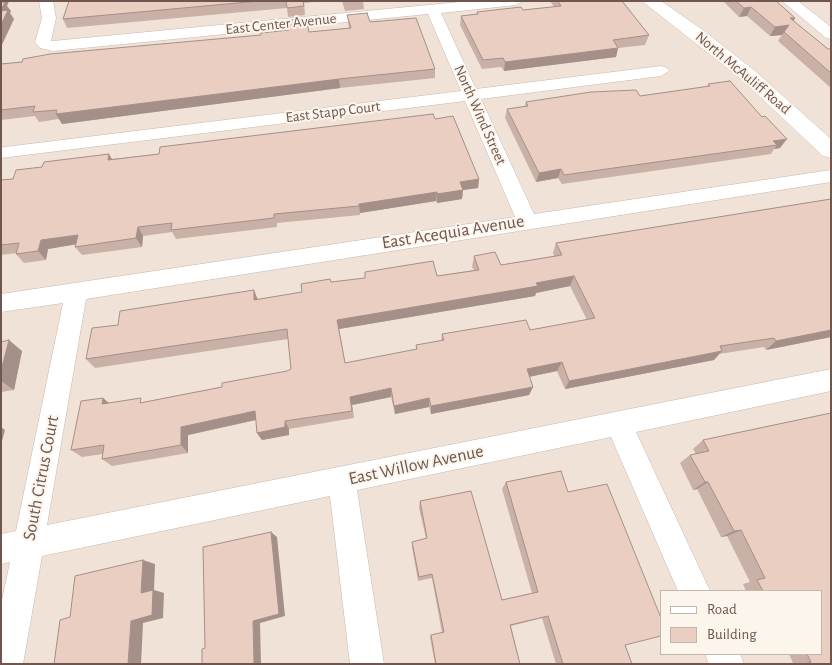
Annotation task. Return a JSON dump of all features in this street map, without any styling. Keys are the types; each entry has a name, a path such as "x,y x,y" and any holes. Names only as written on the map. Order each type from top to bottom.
{"street":[{"name":"East Center Avenue","path":"46,1 49,18 43,42 45,46 516,1"},
{"name":"North McAuliff Road","path":"650,1 697,34 748,74 831,151"},
{"path":"791,3 810,2"},
{"path":"791,3 831,35"},
{"name":"North Wind Street","path":"433,10 528,221"},
{"name":"East Stapp Court","path":"6,153 661,72"},
{"name":"East Acequia Avenue","path":"1,303 831,176"},
{"name":"South Citrus Court","path":"6,664 76,292"},
{"name":"East Willow Avenue","path":"1,549 831,380"},
{"path":"618,422 694,590"},
{"path":"342,481 367,664"}],"shaded area":[{"path":"1,1 831,1 831,664 1,664"}],"building":[{"path":"69,1 259,1 63,19"},
{"path":"286,1 303,1 304,6 287,8"},
{"path":"558,1 622,1 649,35 613,40 618,48 505,62 503,58 483,60 461,16 478,14 477,12 521,7 523,10 561,6"},
{"path":"736,1 776,1 795,18 790,18 828,49 831,49 831,73 784,32 789,25 775,27 751,7 744,8"},
{"path":"1,2 5,2 1,10"},
{"path":"8,10 1,25 1,11"},
{"path":"367,13 370,22 416,18 435,69 56,114 57,110 33,112 35,106 1,110 1,64 22,62 23,59 50,54 261,35 261,33 289,30 288,20 306,19 309,32 351,28 347,15"},
{"path":"730,81 762,117 765,116 787,139 773,141 777,145 564,175 561,169 539,173 507,109 528,106 526,102 591,92 636,90 640,96 710,86 708,84"},
{"path":"433,114 435,119 453,116 479,179 460,182 463,190 359,204 359,206 274,214 274,218 171,230 172,223 138,227 136,238 75,247 78,235 41,240 38,251 16,254 19,243 1,245 1,180 13,179 16,170 42,167 44,162 109,154 108,160 159,154 160,147"},
{"path":"831,199 831,330 776,341 774,338 720,346 722,351 569,381 562,362 527,369 533,387 431,406 429,398 394,406 391,388 350,397 352,411 285,421 285,427 257,433 255,411 181,427 181,445 102,459 104,445 71,450 81,401 103,398 102,404 141,398 140,403 222,387 222,383 291,369 287,329 86,359 92,328 118,325 120,311 254,290 254,300 302,292 301,284 330,279 331,282 365,278 365,272 433,261 437,276 479,270 474,256 495,252 501,265 562,255 556,243","holes":["574,276 595,318 530,330 526,320 442,334 444,340 416,345 417,349 345,363 337,320 538,286 536,283"]},
{"path":"9,340 1,371 1,342"},
{"path":"831,413 831,664 805,664 811,662 808,655 822,655 822,590 762,590 757,580 765,578 741,530 734,531 708,482 705,482 690,455 709,451 703,440"},
{"path":"561,471 568,492 607,484 660,616 660,636 625,645 632,664 563,664 548,616 510,625 520,664 436,664 431,635 444,632 432,574 419,577 412,542 427,538 420,501 471,491 502,600 538,592 506,482"},
{"path":"271,532 279,614 253,621 254,664 202,664 202,649 205,648 203,547"},
{"path":"143,560 141,593 153,590 152,615 131,621 128,664 54,664 60,620 70,617 75,576"}]}
